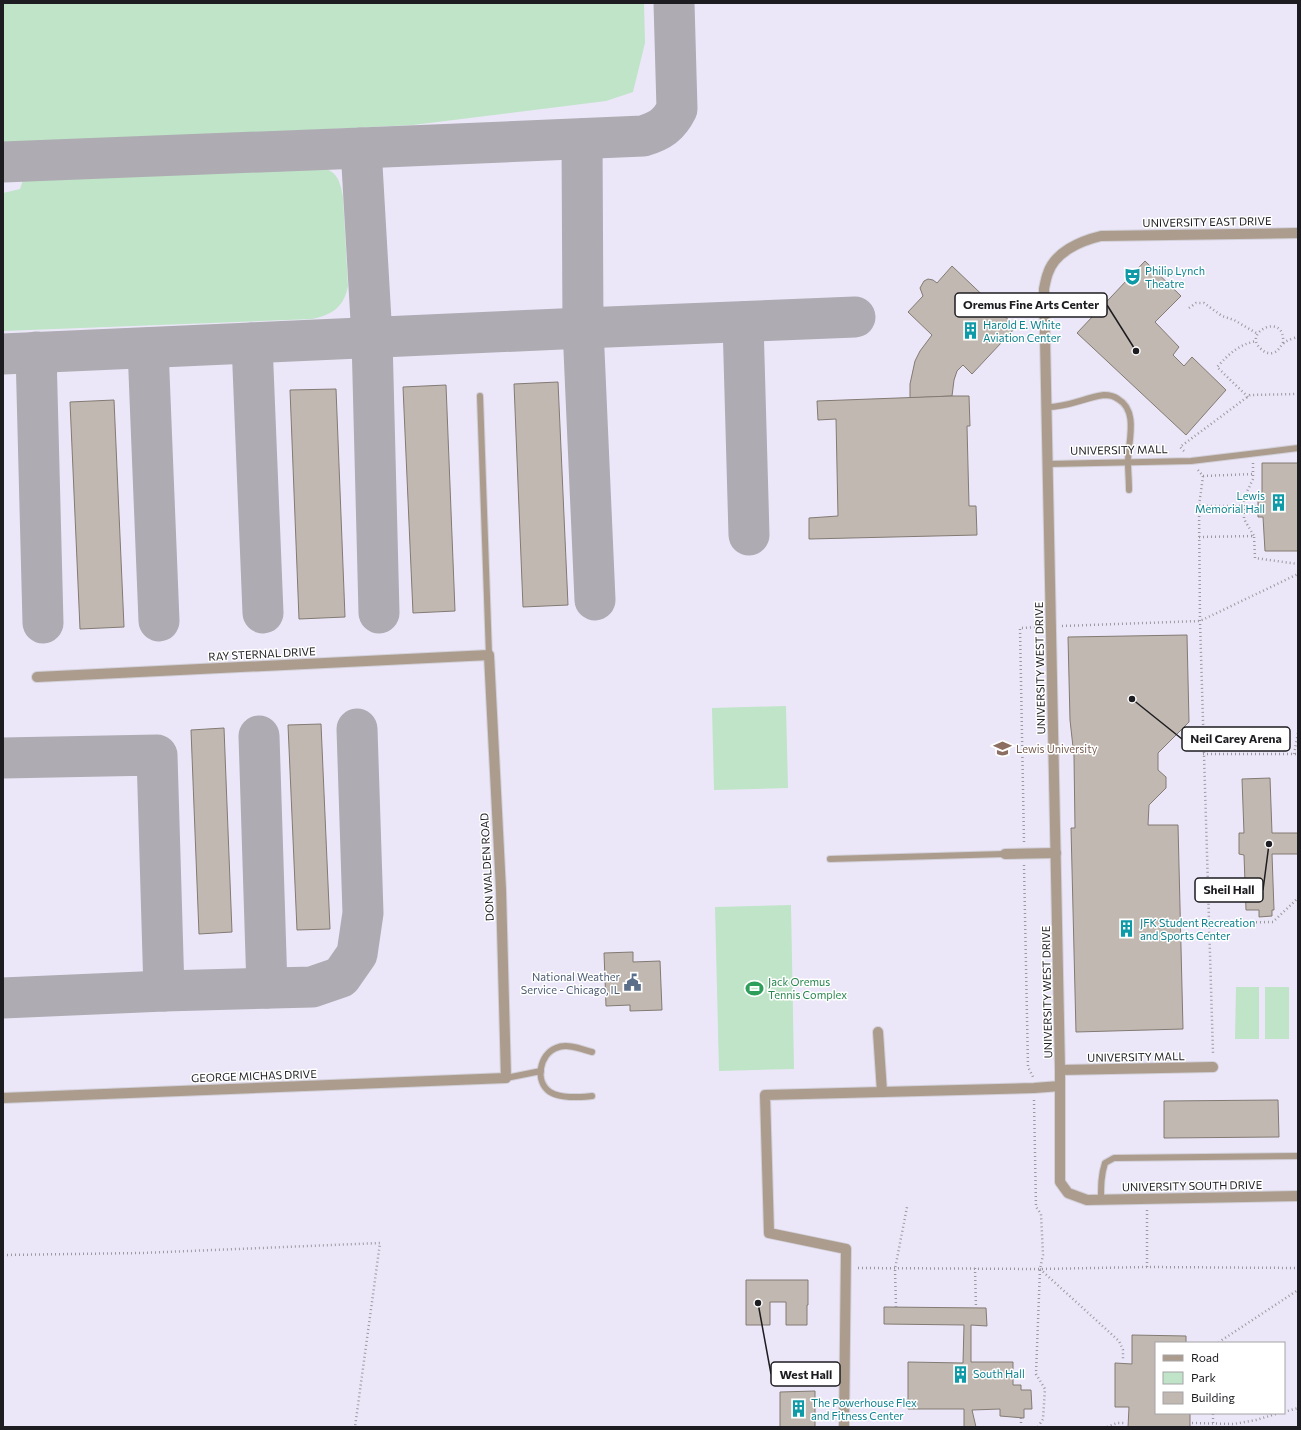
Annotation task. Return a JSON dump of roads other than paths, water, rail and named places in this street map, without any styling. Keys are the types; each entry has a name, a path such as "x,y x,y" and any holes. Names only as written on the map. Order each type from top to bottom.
{"street":[{"name":"UNIVERSITY EAST DRIVE","path":"1044,289 1048,272 1059,255 1086,240 1101,236 1298,233"},
{"name":"UNIVERSITY WEST DRIVE","path":"1044,289 1060,1070 1060,1182 1068,1193 1087,1200"},
{"name":"RAY STERNAL DRIVE","path":"37,677 489,655"},
{"name":"DON WALDEN ROAD","path":"489,655 501,890 506,1078"},
{"path":"1005,854 1056,853"},
{"path":"878,1032 882,1092"},
{"name":"UNIVERSITY MALL","path":"1060,1070 1213,1067"},
{"name":"GEORGE MICHAS DRIVE","path":"3,1098 506,1078"},
{"path":"844,1427 846,1249 769,1233 765,1095 1034,1088 1060,1086"},
{"name":"UNIVERSITY SOUTH DRIVE","path":"1087,1200 1298,1196"}],"lane":[{"path":"1047,407 1070,405 1106,395 1115,396 1122,401 1129,413 1131,424 1128,462 1129,490"},
{"path":"480,396 489,655"},
{"name":"UNIVERSITY MALL","path":"1048,464 1191,460 1298,448"},
{"path":"830,859 1005,854"},
{"path":"592,1052 571,1046 557,1047 550,1051 545,1057 540,1071 544,1086 549,1092 565,1096 592,1096"},
{"path":"506,1078 540,1071"},
{"path":"1101,1200 1101,1181 1105,1163 1114,1158 1298,1156"}],"place":[{"name":"Philip Lynch Theatre","path":"1132,277"},
{"name":"Harold E. White Aviation Center","path":"970,331"},
{"name":"Oremus Fine Arts Center","path":"1136,351"},
{"name":"Lewis Memorial Hall","path":"1278,502"},
{"name":"Neil Carey Arena","path":"1132,699"},
{"name":"Lewis University","path":"1003,749"},
{"name":"Sheil Hall","path":"1269,844"},
{"name":"JFK Student Recreation and Sports Center","path":"1127,929"},
{"name":"National Weather Service - Chicago, IL","path":"633,983"},
{"name":"Jack Oremus Tennis Complex","path":"755,988"},
{"name":"West Hall","path":"758,1303"},
{"name":"South Hall","path":"960,1374"},
{"name":"The Powerhouse Flex and Fitness Center","path":"798,1409"}]}
